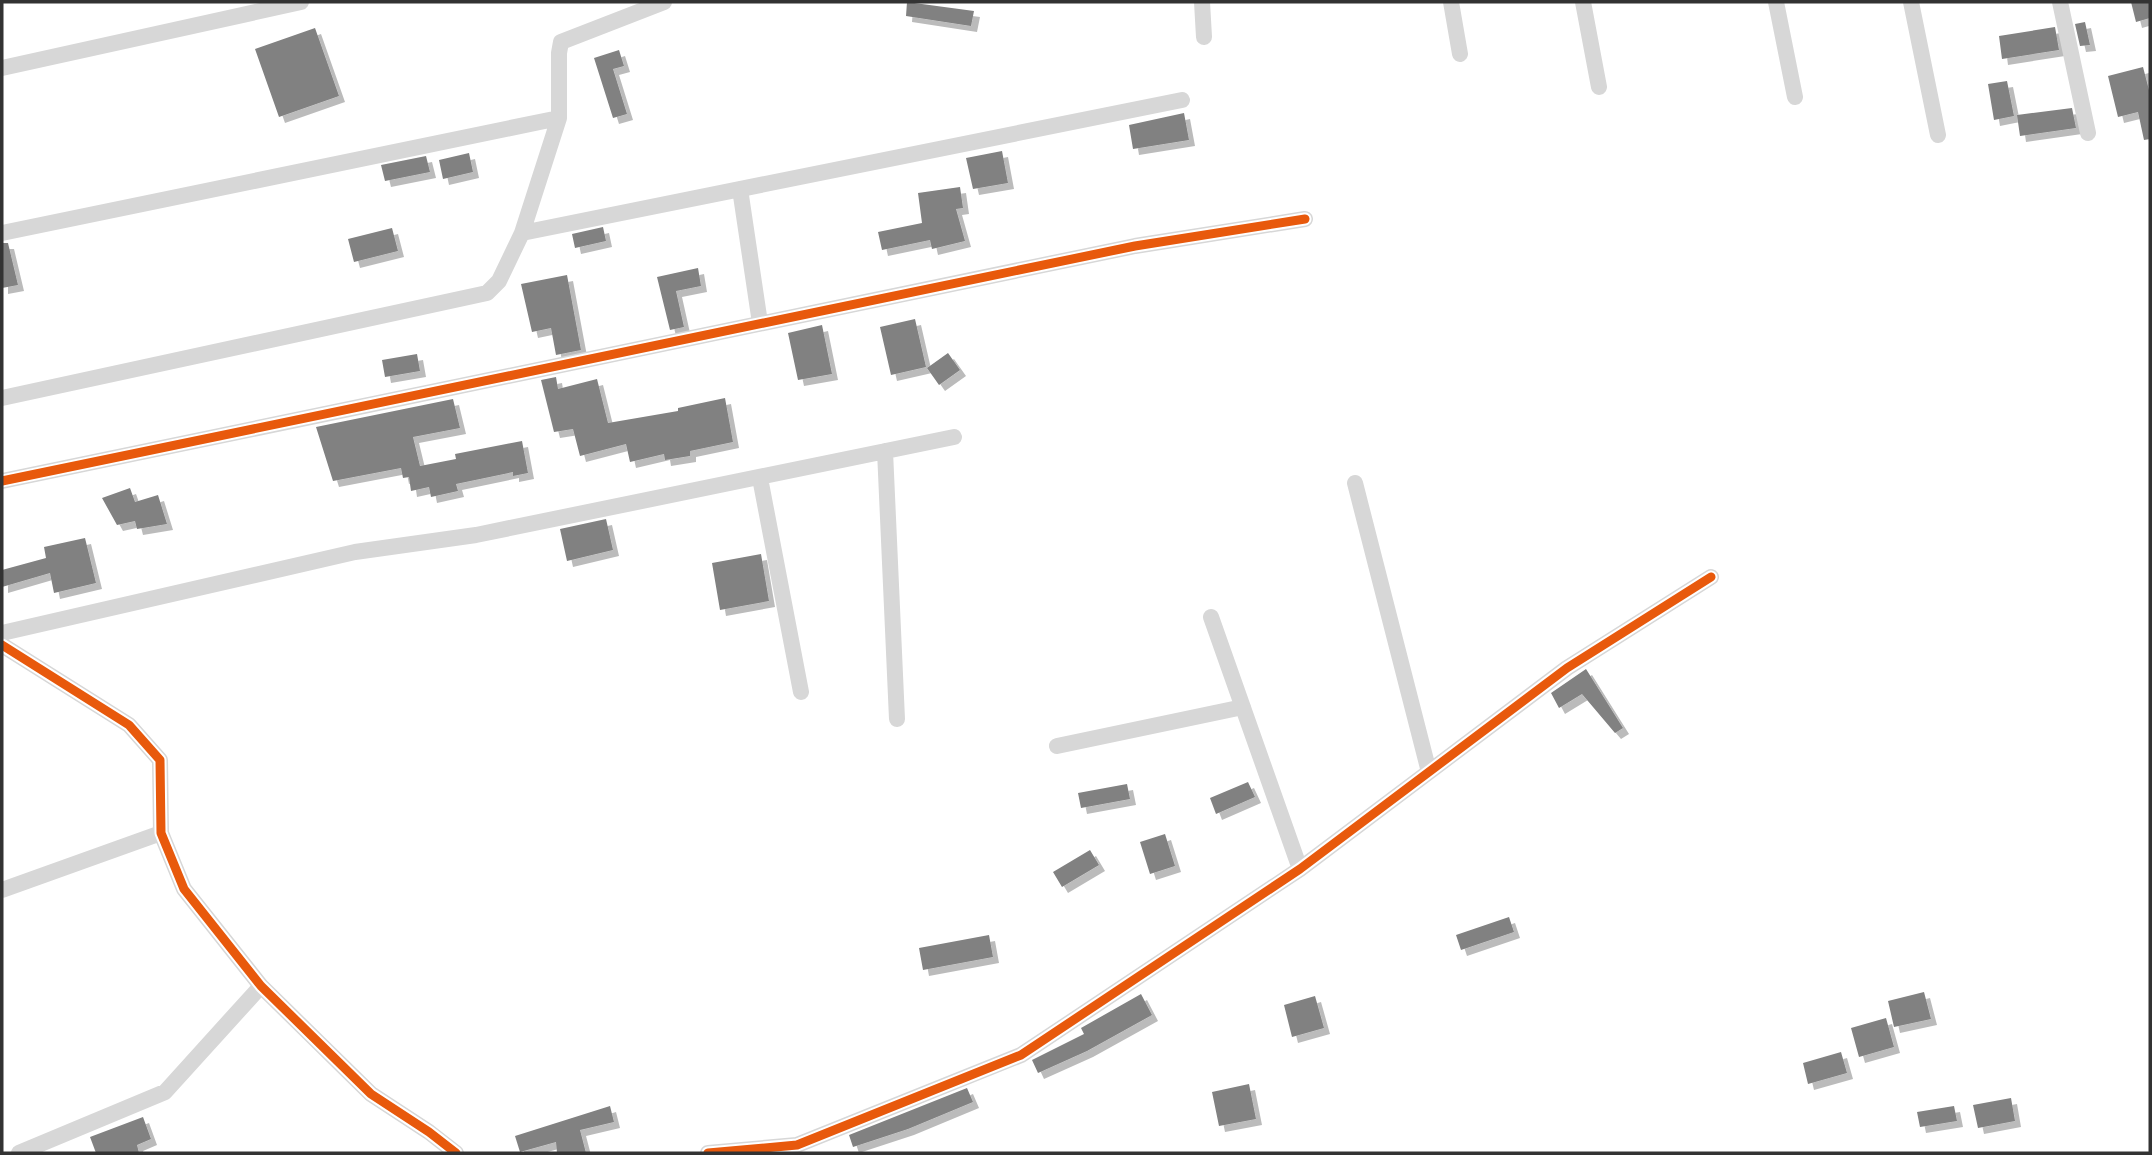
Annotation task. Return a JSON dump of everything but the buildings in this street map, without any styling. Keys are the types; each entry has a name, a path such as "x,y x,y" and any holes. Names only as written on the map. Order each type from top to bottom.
{"street":[{"path":"2,68 241,8 301,2"},
{"path":"2,398 487,293 499,281 522,233 559,118 561,42 664,2"},
{"path":"1202,2 1204,37"},
{"path":"1451,2 1461,54"},
{"path":"1583,2 1599,87"},
{"path":"1776,2 1794,97"},
{"path":"1911,2 1938,135"},
{"path":"2060,2 2088,133"},
{"path":"522,233 1182,100"},
{"path":"2,233 559,118"},
{"path":"740,189 760,323"},
{"path":"2,481 1135,246 1305,219"},
{"path":"2,643 355,552 476,535 954,437"},
{"path":"884,451 897,719"},
{"path":"760,478 801,692"},
{"path":"1355,483 1429,772"},
{"path":"708,1153 797,1145 1021,1055 1300,869 1567,668 1711,577"},
{"path":"1211,617 1300,869"},
{"path":"2,643 129,725 160,760 160,833 184,889 261,986 371,1094 456,1153"},
{"path":"1057,746 1243,706"},
{"path":"2,890 160,833"},
{"path":"19,1153 165,1092 261,986"}],"cycle path":[{"path":"2,481 1135,246 1305,219"},
{"path":"708,1153 797,1145 1021,1055 1300,869 1567,668 1711,577"},
{"path":"2,645 129,725 160,760 161,833 184,889 261,986 371,1094 456,1153"}]}
